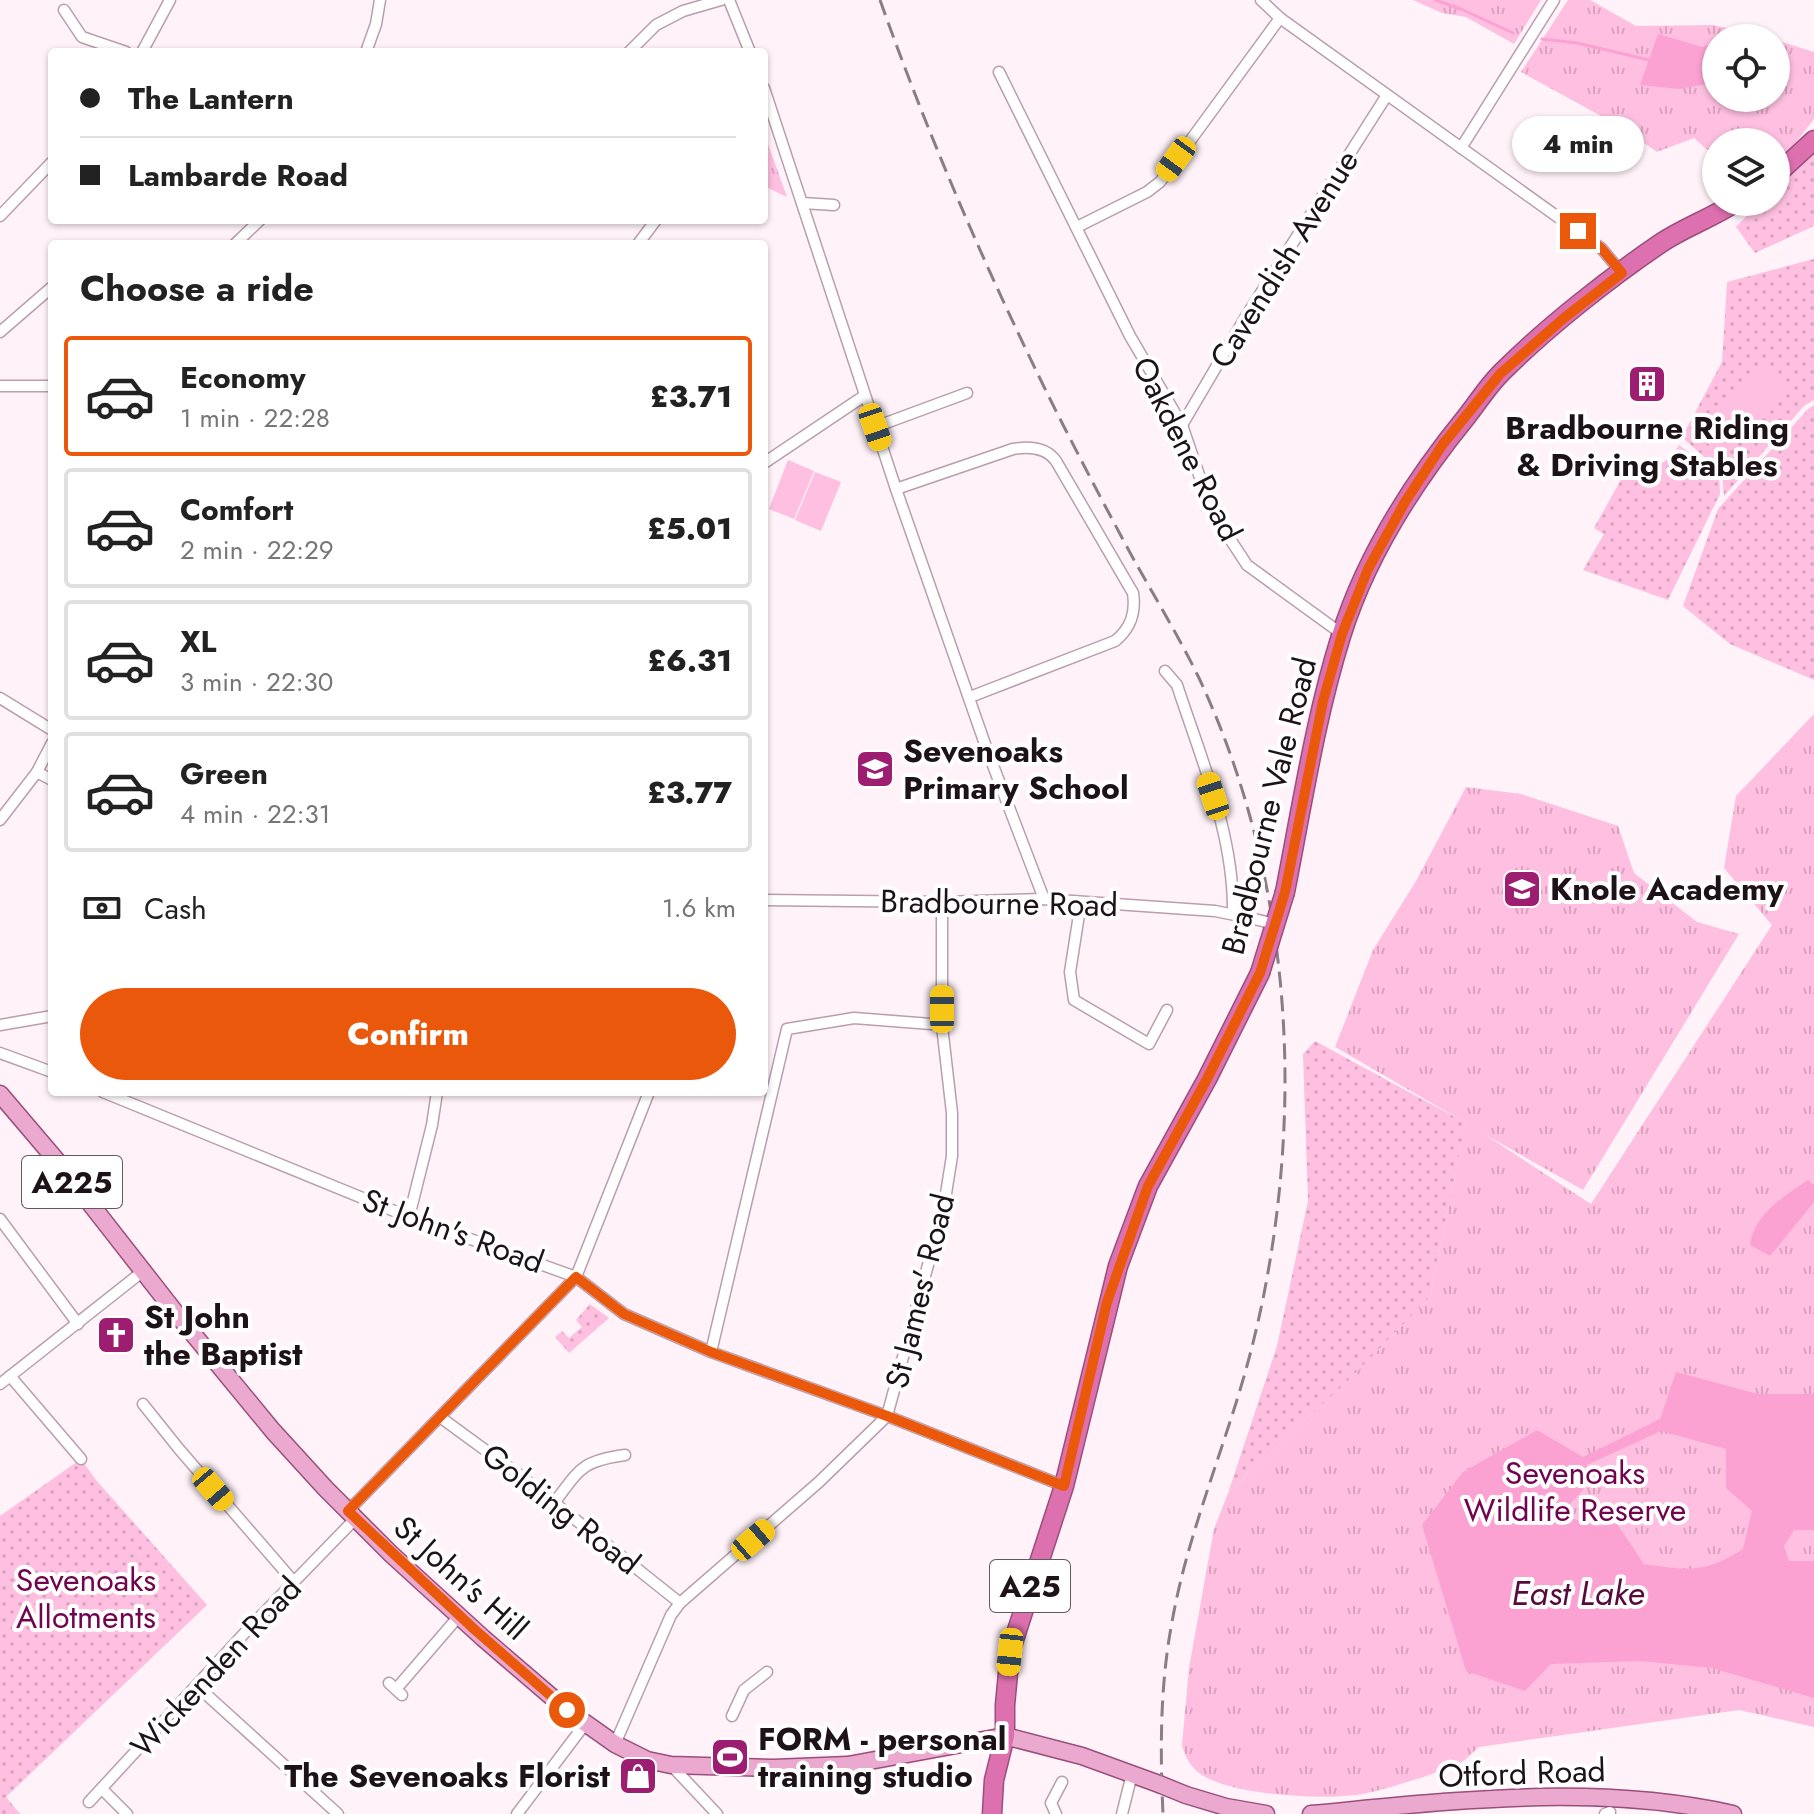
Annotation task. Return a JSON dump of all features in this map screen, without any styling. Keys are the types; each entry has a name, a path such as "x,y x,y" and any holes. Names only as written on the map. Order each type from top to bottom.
{"highway":[{"path":"1790,162 1814,140"},
{"name":"Bradbourne Vale Road","path":"1005,1736 1010,1652 1064,1486 1107,1302 1148,1186 1207,1079 1260,973 1285,892 1320,716 1342,634 1368,569 1405,502 1443,444 1500,374 1564,318 1663,242 1715,216"},
{"name":"A25","path":"992,1814 994,1780 1005,1736"}],"main road":[{"name":"St John's Hill","path":"0,1094 273,1431 351,1515 459,1616 585,1724 615,1744 647,1760 671,1765 774,1768 848,1765 1005,1736"},
{"name":"A225","path":"1005,1736 1062,1750 1226,1807 1266,1814"},
{"name":"Otford Road","path":"1311,1814 1531,1795 1682,1803 1733,1814"}],"street":[{"path":"144,48 170,0"},
{"path":"367,48 380,0"},
{"path":"633,48 656,25 683,11 721,0"},
{"path":"729,0 748,48"},
{"path":"1261,0 1280,18 1601,248 1622,273"},
{"path":"1461,148 1554,0"},
{"path":"64,10 82,37 114,48"},
{"path":"1077,227 1147,192 1160,182 1280,18"},
{"name":"Oakdene Road","path":"999,72 1130,336 1182,425 1211,510 1247,565 1280,592 1342,634"},
{"name":"Cavendish Avenue","path":"1182,425 1245,318 1387,95"},
{"path":"768,100 896,489 986,747 1044,899"},
{"path":"0,216 48,166"},
{"path":"802,203 834,205"},
{"path":"239,240 256,224"},
{"path":"0,332 48,290"},
{"path":"0,386 48,386"},
{"path":"875,427 967,393"},
{"path":"768,460 864,396"},
{"path":"896,489 1013,449 1029,447 1045,451 1056,461 1133,593 1133,618 1115,641 970,697"},
{"path":"1165,671 1177,685 1222,824 1233,886 1233,913"},
{"path":"0,698 48,728"},
{"path":"0,820 37,772 48,751"},
{"path":"37,772 48,778"},
{"name":"Bradbourne Road","path":"768,900 942,902 1044,899 1233,913 1275,924"},
{"path":"711,1352 787,1029 854,1018 931,1024 937,1021 942,1009 942,902"},
{"path":"1081,902 1070,972 1074,1000 1149,1044 1167,1010"},
{"path":"0,1025 48,1017"},
{"name":"St James' Road","path":"615,1744 671,1615 680,1603 819,1482 887,1416 944,1206 952,1156 952,1113 942,1026 937,1021"},
{"path":"0,1053 48,1071"},
{"name":"St John's Road","path":"113,1096 409,1217 576,1277 624,1314 711,1352 887,1416 1064,1486"},
{"path":"409,1217 436,1096"},
{"path":"576,1277 647,1096"},
{"path":"0,1219 78,1324"},
{"path":"81,1459 3,1380 142,1272"},
{"name":"Wickenden Road","path":"89,1802 294,1582 440,1417 576,1277"},
{"path":"143,1404 294,1582"},
{"name":"Golding Road","path":"440,1417 680,1603"},
{"path":"554,1503 582,1466 597,1459 625,1455"},
{"path":"396,1689 459,1616"},
{"path":"732,1716 744,1690 767,1672"},
{"path":"198,1687 338,1814"},
{"path":"517,1814 585,1724"},
{"path":"671,1765 717,1814"},
{"path":"1122,1814 1132,1774"},
{"path":"1056,1814 1051,1803 1062,1782"},
{"path":"102,1789 127,1814"}],"green space":[{"path":"1413,0 1541,0 1514,44 1466,17 1442,13"},
{"path":"1568,0 1590,0 1636,26 1702,25 1702,112 1790,112 1790,44 1814,52 1814,119 1790,150 1790,128 1702,128 1702,145 1694,138 1657,152 1621,127 1521,72"},
{"path":"768,144 787,197 768,188"},
{"path":"1814,147 1814,226 1755,253 1736,227 1747,216 1790,216 1790,172"},
{"path":"1814,259 1814,400 1804,406 1724,496 1722,473 1682,437 1722,362 1727,282"},
{"path":"1759,365 1770,366 1787,382 1786,390 1724,451 1716,451 1697,434 1698,424"},
{"path":"1814,405 1814,680 1730,644 1683,606 1718,509"},
{"path":"1679,445 1719,475 1720,494 1668,600 1583,570 1604,534 1594,528 1632,460 1657,466 1671,457"},
{"path":"788,460 814,471 794,519 769,509"},
{"path":"815,472 841,482 821,531 795,520"},
{"name":"Sevenoaks Wildlife Reserve","path":"1814,714 1814,1727 1739,1710 1479,1747 1460,1763 1441,1771 1372,1792 1334,1797 1260,1792 1237,1788 1202,1775 1189,1762 1182,1745 1189,1668 1214,1529 1228,1493 1350,1379 1430,1297 1466,1123 1335,1047 1373,950 1416,881 1466,787 1521,794 1618,826 1634,873 1697,922 1739,934 1583,1190 1484,1134 1591,1204 1772,925 1724,868 1736,796"},
{"path":"1315,1041 1466,1123 1430,1297 1350,1379 1228,1493 1277,1346 1308,1201 1303,1054"},
{"path":"590,1304 609,1318 569,1353 555,1337 562,1331 569,1338 582,1327 576,1320"},
{"name":"Sevenoaks Allotments","path":"81,1459 207,1605 6,1797 20,1814 0,1814 0,1516"}],"water":[{"path":"1658,34 1702,47 1702,85 1679,89 1640,85"},
{"path":"1808,1180 1814,1185 1814,1202 1770,1256 1750,1245 1757,1224 1764,1215 1780,1199"},
{"name":"East Lake","path":"1676,1372 1758,1394 1814,1394 1814,1530 1794,1530 1784,1546 1789,1561 1814,1561 1814,1698 1712,1668 1640,1661 1551,1664 1525,1691 1466,1671 1422,1525 1463,1472 1537,1430 1583,1457 1660,1419","holes":["1661,1431 1726,1449 1726,1488 1752,1511 1743,1549 1717,1563 1695,1568 1644,1564 1617,1524 1595,1526 1571,1518 1569,1505 1583,1490 1587,1465"]}],"waterway":[{"path":"1435,0 1513,33"},
{"path":"1542,39 1577,43 1649,60"}],"railway":[{"path":"880,0 941,158 1009,313 1058,415 1199,678 1220,727 1253,827 1274,931 1284,1036 1285,1089 1282,1161 1274,1232 1254,1338 1178,1590 1165,1670 1161,1766 1163,1814"}],"place":[{"name":"Bradbourne Riding & Driving Stables","path":"1647,384"},
{"name":"Sevenoaks Primary School","path":"875,769"},
{"name":"Knole Academy","path":"1522,889"},
{"name":"St John the Baptist","path":"116,1335"},
{"name":"FORM - personal training studio","path":"730,1757"},
{"name":"The Sevenoaks Florist","path":"638,1776"}],"route":[{"path":"567,1710 391,1554 348,1511 576,1277 624,1314 711,1352 887,1416 1064,1486 1107,1302 1148,1186 1207,1079 1260,973 1285,892 1323,701 1342,634 1368,569 1405,502 1443,444 1500,374 1622,273 1601,248 1578,231"}]}
